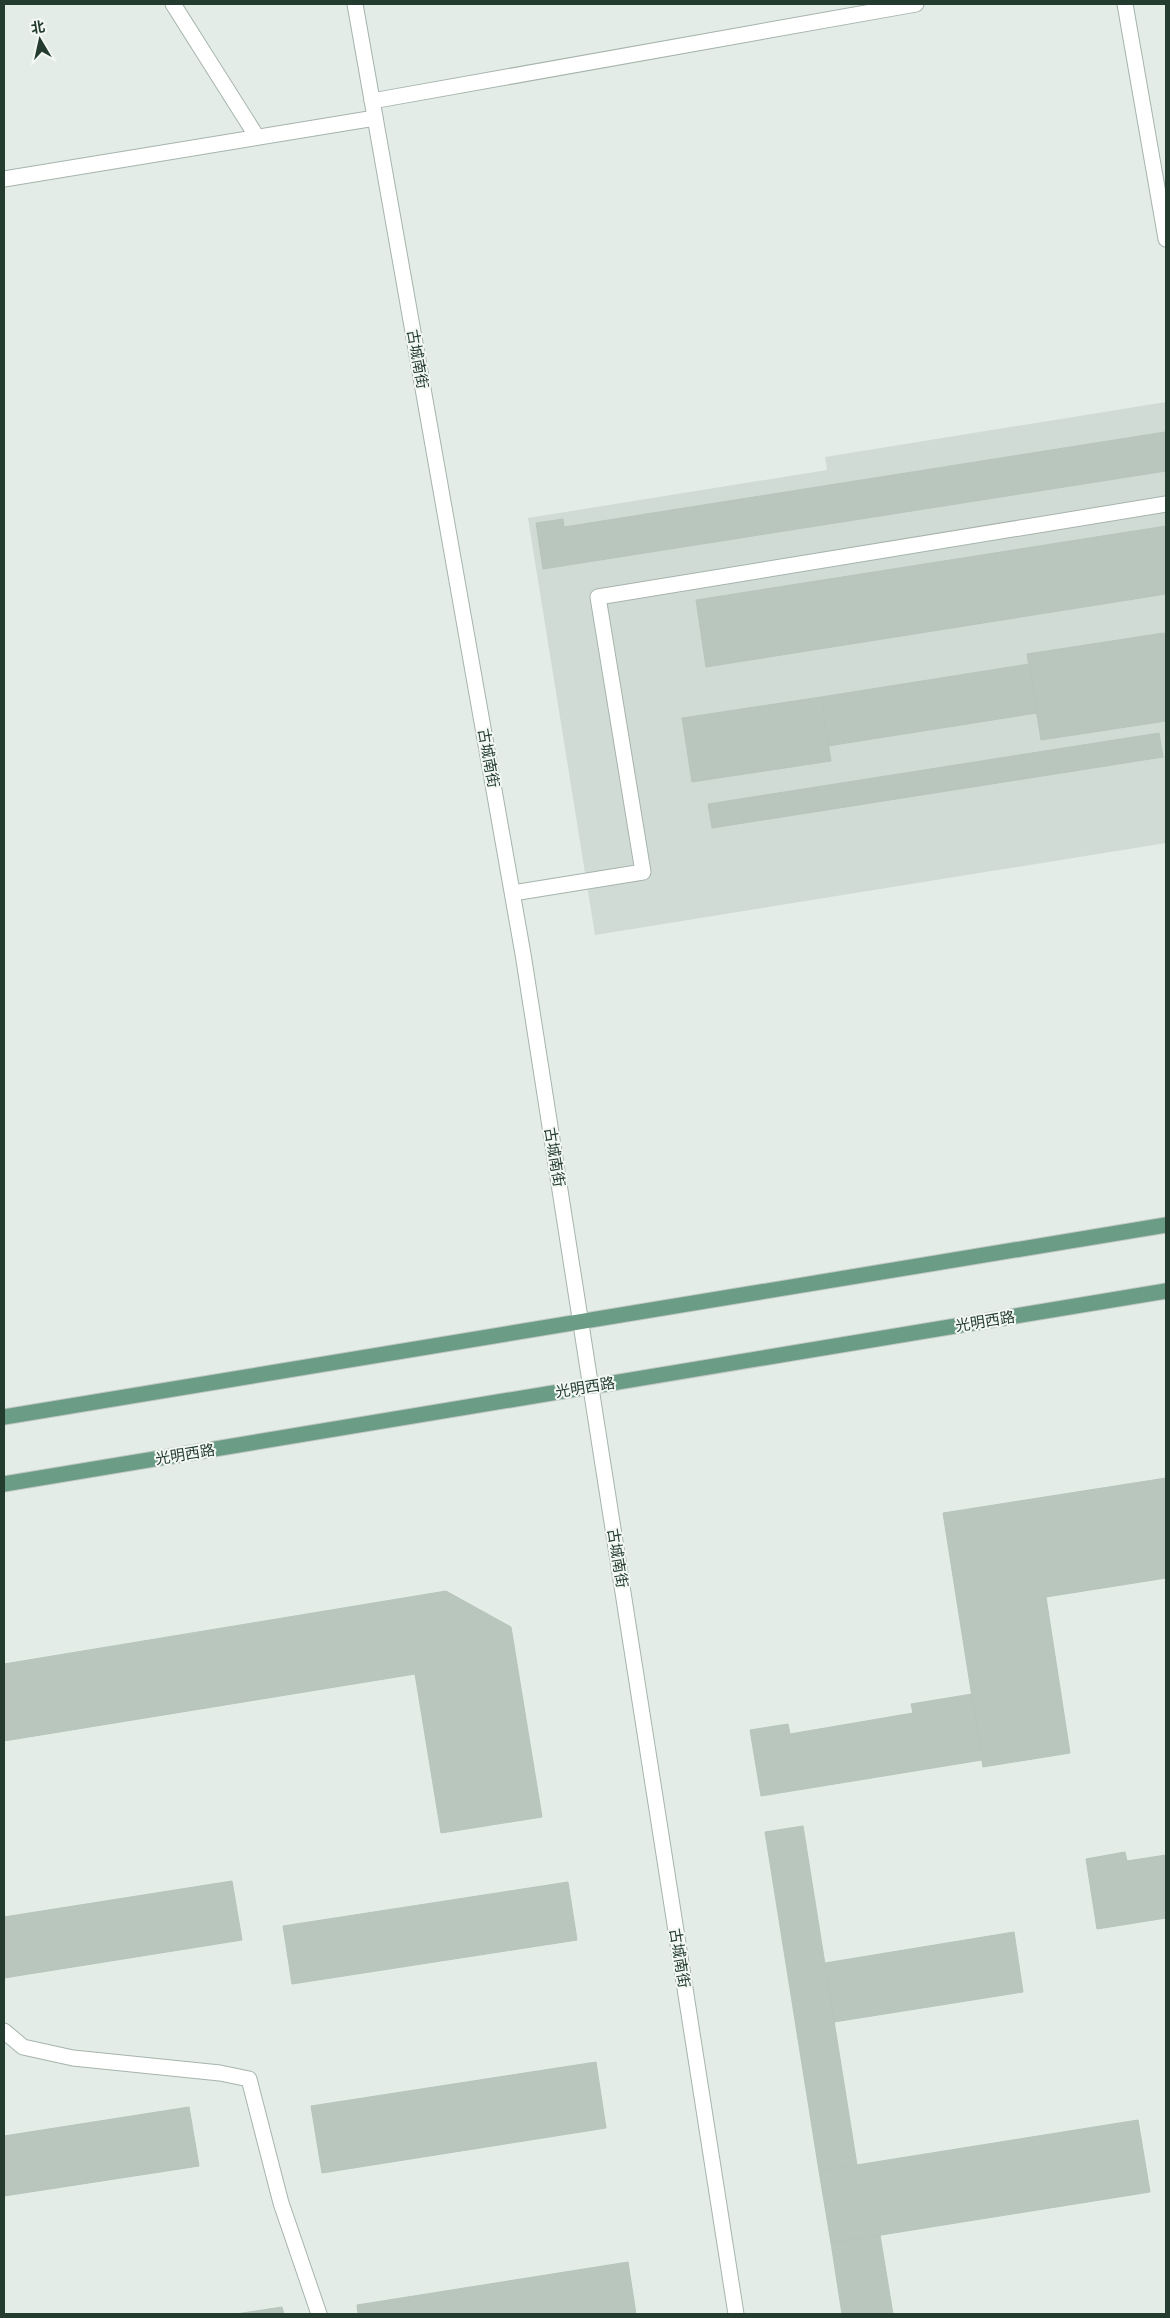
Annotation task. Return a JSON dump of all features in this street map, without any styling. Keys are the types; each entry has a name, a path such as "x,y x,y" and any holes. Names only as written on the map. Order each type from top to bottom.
{"main road":[{"path":"4,1417 1166,1226"},
{"name":"光明西路","path":"4,1484 1166,1292"}],"street":[{"path":"173,4 257,137"},
{"name":"古城南街","path":"355,4 513,893 736,2314"},
{"path":"372,101 916,4"},
{"path":"1125,4 1166,239"},
{"path":"4,179 375,118"},
{"path":"513,893 642,872 598,597 1166,504"},
{"path":"4,2031 23,2047 73,2058 220,2073 249,2079 281,2203 319,2314"}],"shaded area":[{"path":"1166,402 1166,843 595,935 528,518 827,470 825,457"}],"building":[{"path":"1165,432 1166,471 543,569 536,523 563,519 564,527"},
{"path":"1166,526 1166,594 706,667 696,600"},
{"path":"1164,633 1166,649 1166,721 1041,740 1027,654"},
{"path":"1029,664 1037,713 828,746 821,697"},
{"path":"821,697 831,761 692,782 682,718"},
{"path":"1159,733 1163,757 712,828 708,804"},
{"path":"1166,1478 1166,1578 1046,1597 1070,1753 983,1767 943,1513"},
{"path":"446,1591 511,1627 542,1817 441,1833 415,1674 4,1741 4,1664"},
{"path":"972,1694 982,1760 761,1796 750,1730 788,1724 790,1734 913,1713 911,1704"},
{"path":"803,1826 857,2165 819,2171 765,1832"},
{"path":"1125,1852 1127,1861 1166,1855 1166,1918 1097,1929 1086,1859"},
{"path":"232,1881 242,1940 4,1978 4,1917"},
{"path":"568,1882 577,1940 292,1984 283,1926"},
{"path":"1014,1932 1023,1992 834,2022 825,1963"},
{"path":"596,2062 606,2128 322,2173 311,2106"},
{"path":"189,2107 199,2166 4,2196 4,2136"},
{"path":"1138,2120 1150,2192 831,2243 819,2171"},
{"path":"880,2235 893,2314 842,2314 831,2243"},
{"path":"628,2262 636,2314 358,2314 357,2305"},
{"path":"282,2307 284,2314 236,2314"}]}
